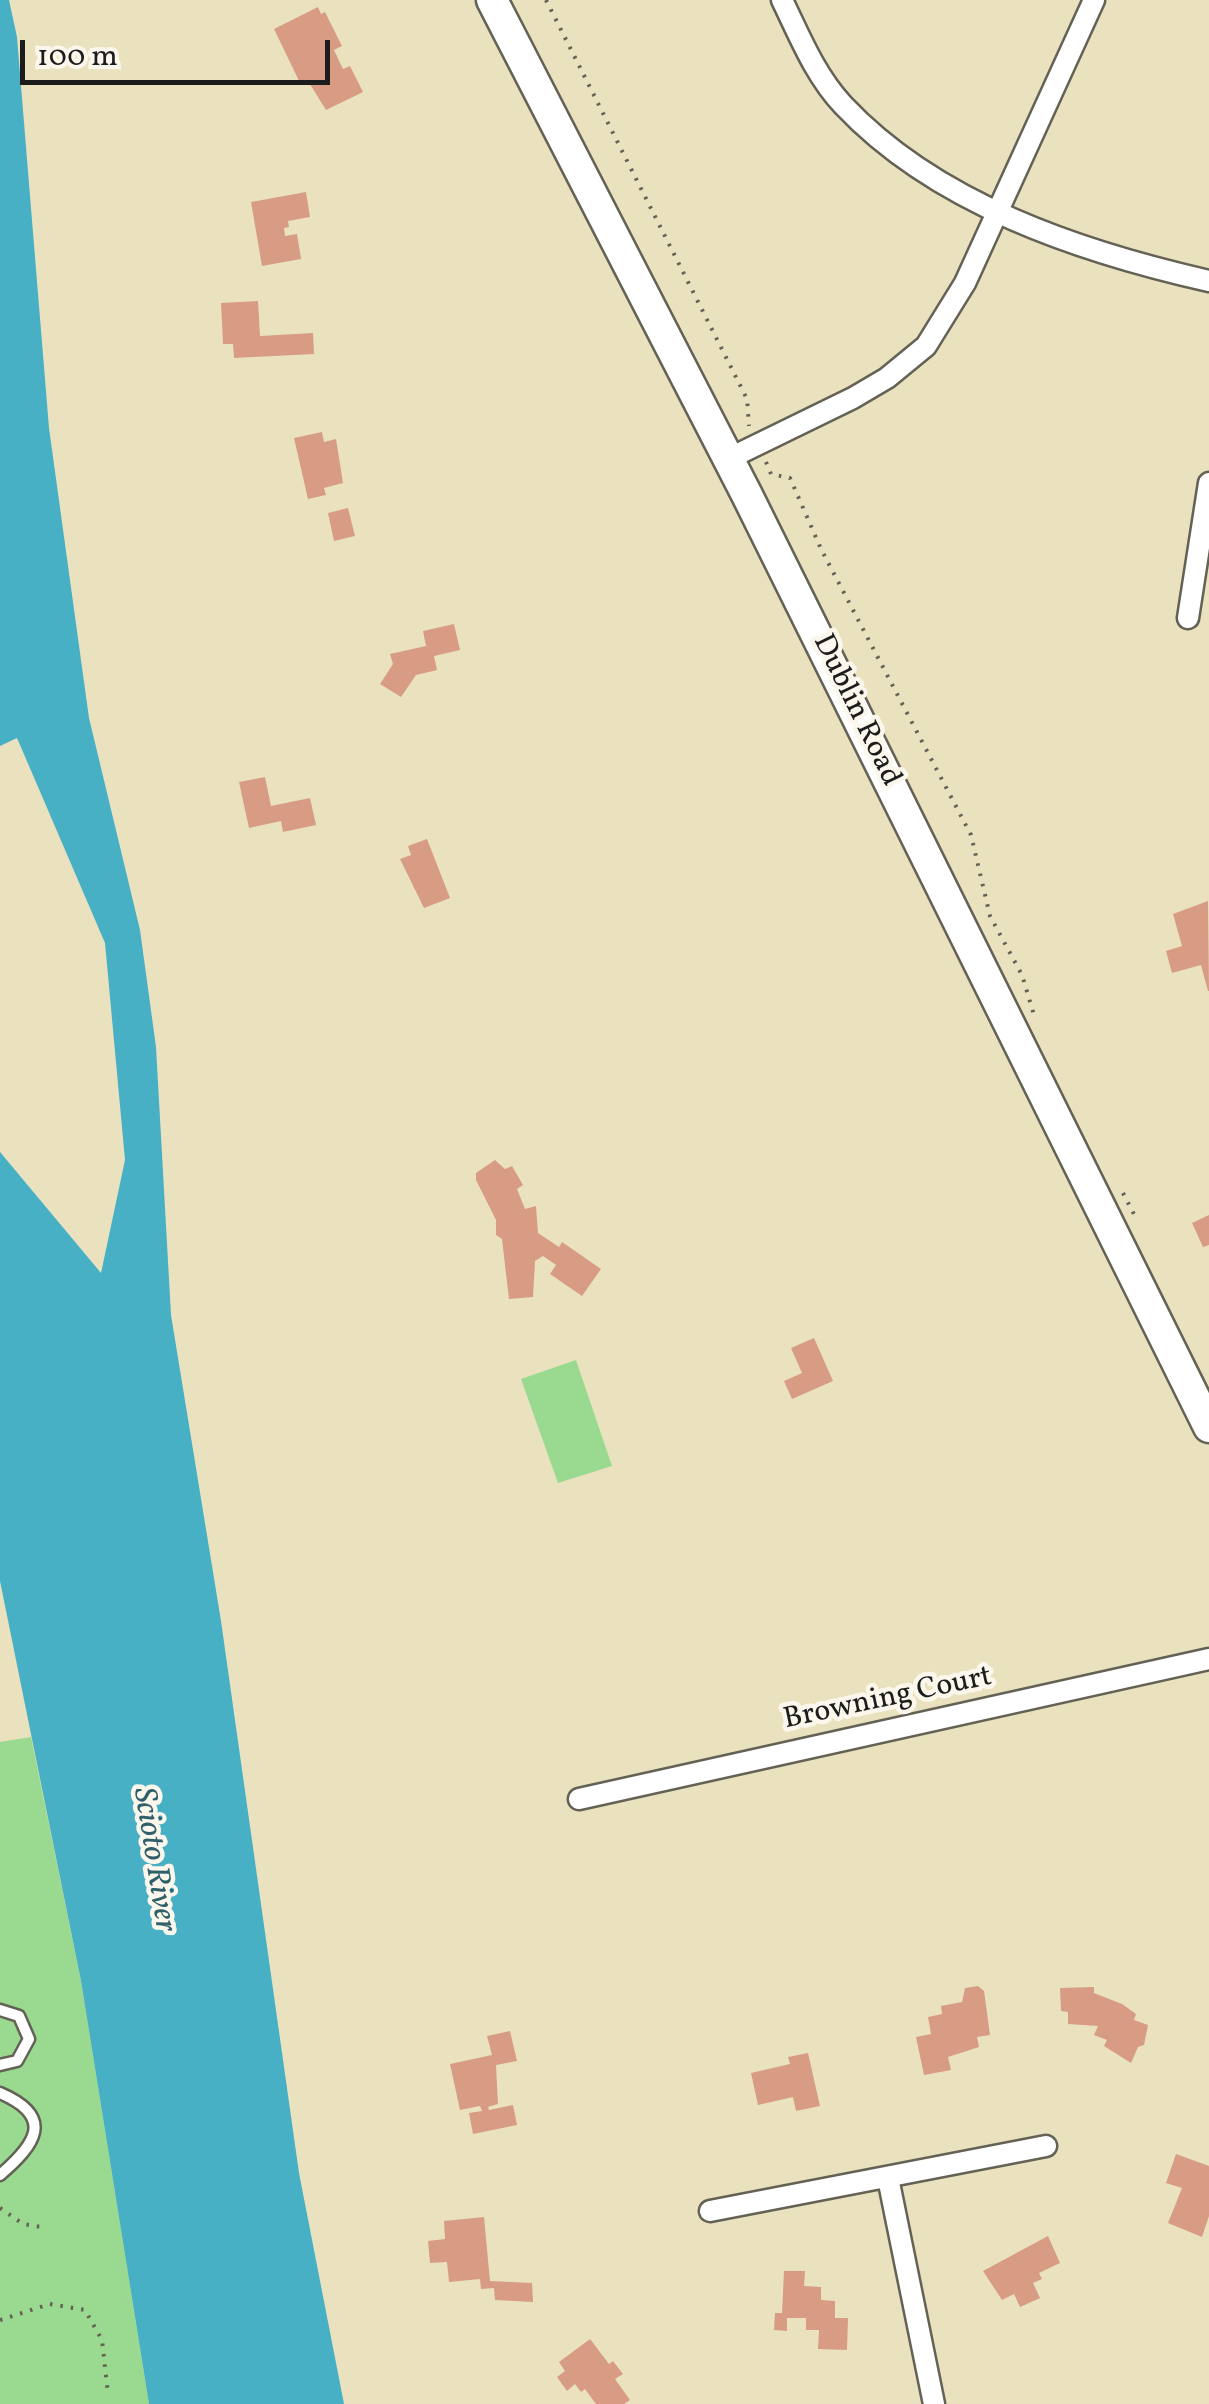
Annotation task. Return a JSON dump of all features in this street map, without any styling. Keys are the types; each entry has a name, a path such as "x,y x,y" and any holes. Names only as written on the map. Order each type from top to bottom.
{"main road":[{"name":"Dublin Road","path":"492,0 728,459 1209,1427"}],"street":[{"path":"782,0 811,62 841,102 879,140 947,186 998,211 1127,262 1209,281"},
{"path":"728,459 853,398 917,354 955,304 1094,0"},
{"path":"1188,618 1209,482"},
{"name":"Browning Court","path":"579,1799 1209,1659"},
{"path":"710,2212 1046,2146"},
{"path":"888,2178 934,2404"}],"lane":[{"path":"0,2010 18,2016 29,2038 16,2061 0,2065"},
{"path":"0,2093 20,2101 32,2118 36,2134 30,2149 0,2175"}],"path":[{"path":"546,0 747,399 746,419 771,474 790,478 821,549 971,834 990,916 1022,976 1036,1026"},
{"path":"1115,1178 1140,1225"},
{"path":"0,2208 23,2224 40,2227"},
{"path":"0,2320 50,2304 85,2310 102,2340 108,2394"}],"green space":[{"path":"576,1360 612,1466 558,1483 521,1379"},
{"path":"31,1737 81,1981 149,2404 0,2404 0,1742"}],"water":[{"name":"Scioto River","path":"0,0 9,0 17,37 49,428 89,718 140,930 156,1047 171,1315 221,1621 299,2173 344,2404 149,2404 81,1981 0,1581 0,1152 101,1273 125,1160 105,943 17,738 0,746"}],"building":[{"path":"318,7 321,14 325,12 342,46 334,50 343,69 350,66 363,92 326,110 308,81 301,85 274,29"},
{"path":"306,192 310,217 288,221 289,227 284,228 285,236 297,234 301,259 262,266 251,202"},
{"path":"258,301 260,336 313,333 314,354 234,358 233,344 223,344 221,303"},
{"path":"322,432 324,442 336,439 343,483 324,488 326,495 308,499 294,438"},
{"path":"348,508 355,536 334,541 328,513"},
{"path":"454,624 460,650 434,656 437,670 416,675 401,697 380,684 393,664 390,654 426,646 423,631"},
{"path":"265,777 271,806 310,798 316,825 283,832 281,821 249,828 239,782"},
{"path":"427,839 450,898 424,908 400,859 411,855 408,846"},
{"path":"1208,901 1209,991 1201,965 1172,973 1166,951 1182,946 1173,914"},
{"path":"495,1160 505,1169 512,1166 523,1185 517,1189 525,1209 536,1206 538,1233 559,1247 562,1242 601,1269 582,1296 550,1274 556,1265 543,1256 535,1261 533,1297 509,1299 502,1239 496,1235 496,1220 476,1180 476,1173"},
{"path":"1209,1215 1209,1245 1203,1247 1192,1223"},
{"path":"814,1338 833,1381 792,1399 784,1381 802,1373 791,1348"},
{"path":"978,1986 984,1991 990,2035 977,2037 979,2047 948,2057 951,2070 924,2075 916,2037 931,2034 928,2017 942,2014 941,2006 962,2002 965,1988"},
{"path":"1094,1987 1094,1993 1122,2004 1136,2014 1134,2020 1148,2025 1144,2045 1138,2047 1131,2063 1104,2046 1107,2040 1094,2035 1098,2026 1068,2024 1068,2012 1061,2011 1060,1988"},
{"path":"510,2031 517,2061 496,2065 498,2104 488,2107 489,2110 513,2105 517,2125 473,2134 469,2113 482,2111 480,2106 460,2110 450,2064 492,2055 487,2036"},
{"path":"808,2053 820,2106 796,2111 793,2097 758,2105 751,2073 790,2064 788,2057"},
{"path":"1176,2154 1209,2166 1209,2216 1202,2237 1168,2223 1182,2188 1166,2183"},
{"path":"484,2217 490,2281 532,2283 533,2302 495,2300 494,2288 481,2289 480,2279 449,2282 447,2262 430,2263 428,2241 445,2239 444,2221"},
{"path":"1048,2236 1060,2263 1039,2273 1042,2279 1033,2283 1040,2298 1020,2307 1014,2294 1002,2300 983,2271"},
{"path":"784,2271 805,2271 804,2286 821,2287 821,2300 835,2301 835,2318 848,2318 847,2350 818,2349 819,2330 806,2330 806,2318 787,2318 787,2331 774,2330 775,2313 782,2313"},
{"path":"590,2339 609,2364 613,2361 623,2374 615,2379 630,2400 624,2404 596,2404 585,2389 581,2392 575,2384 567,2391 557,2377 565,2371 559,2362"}]}
